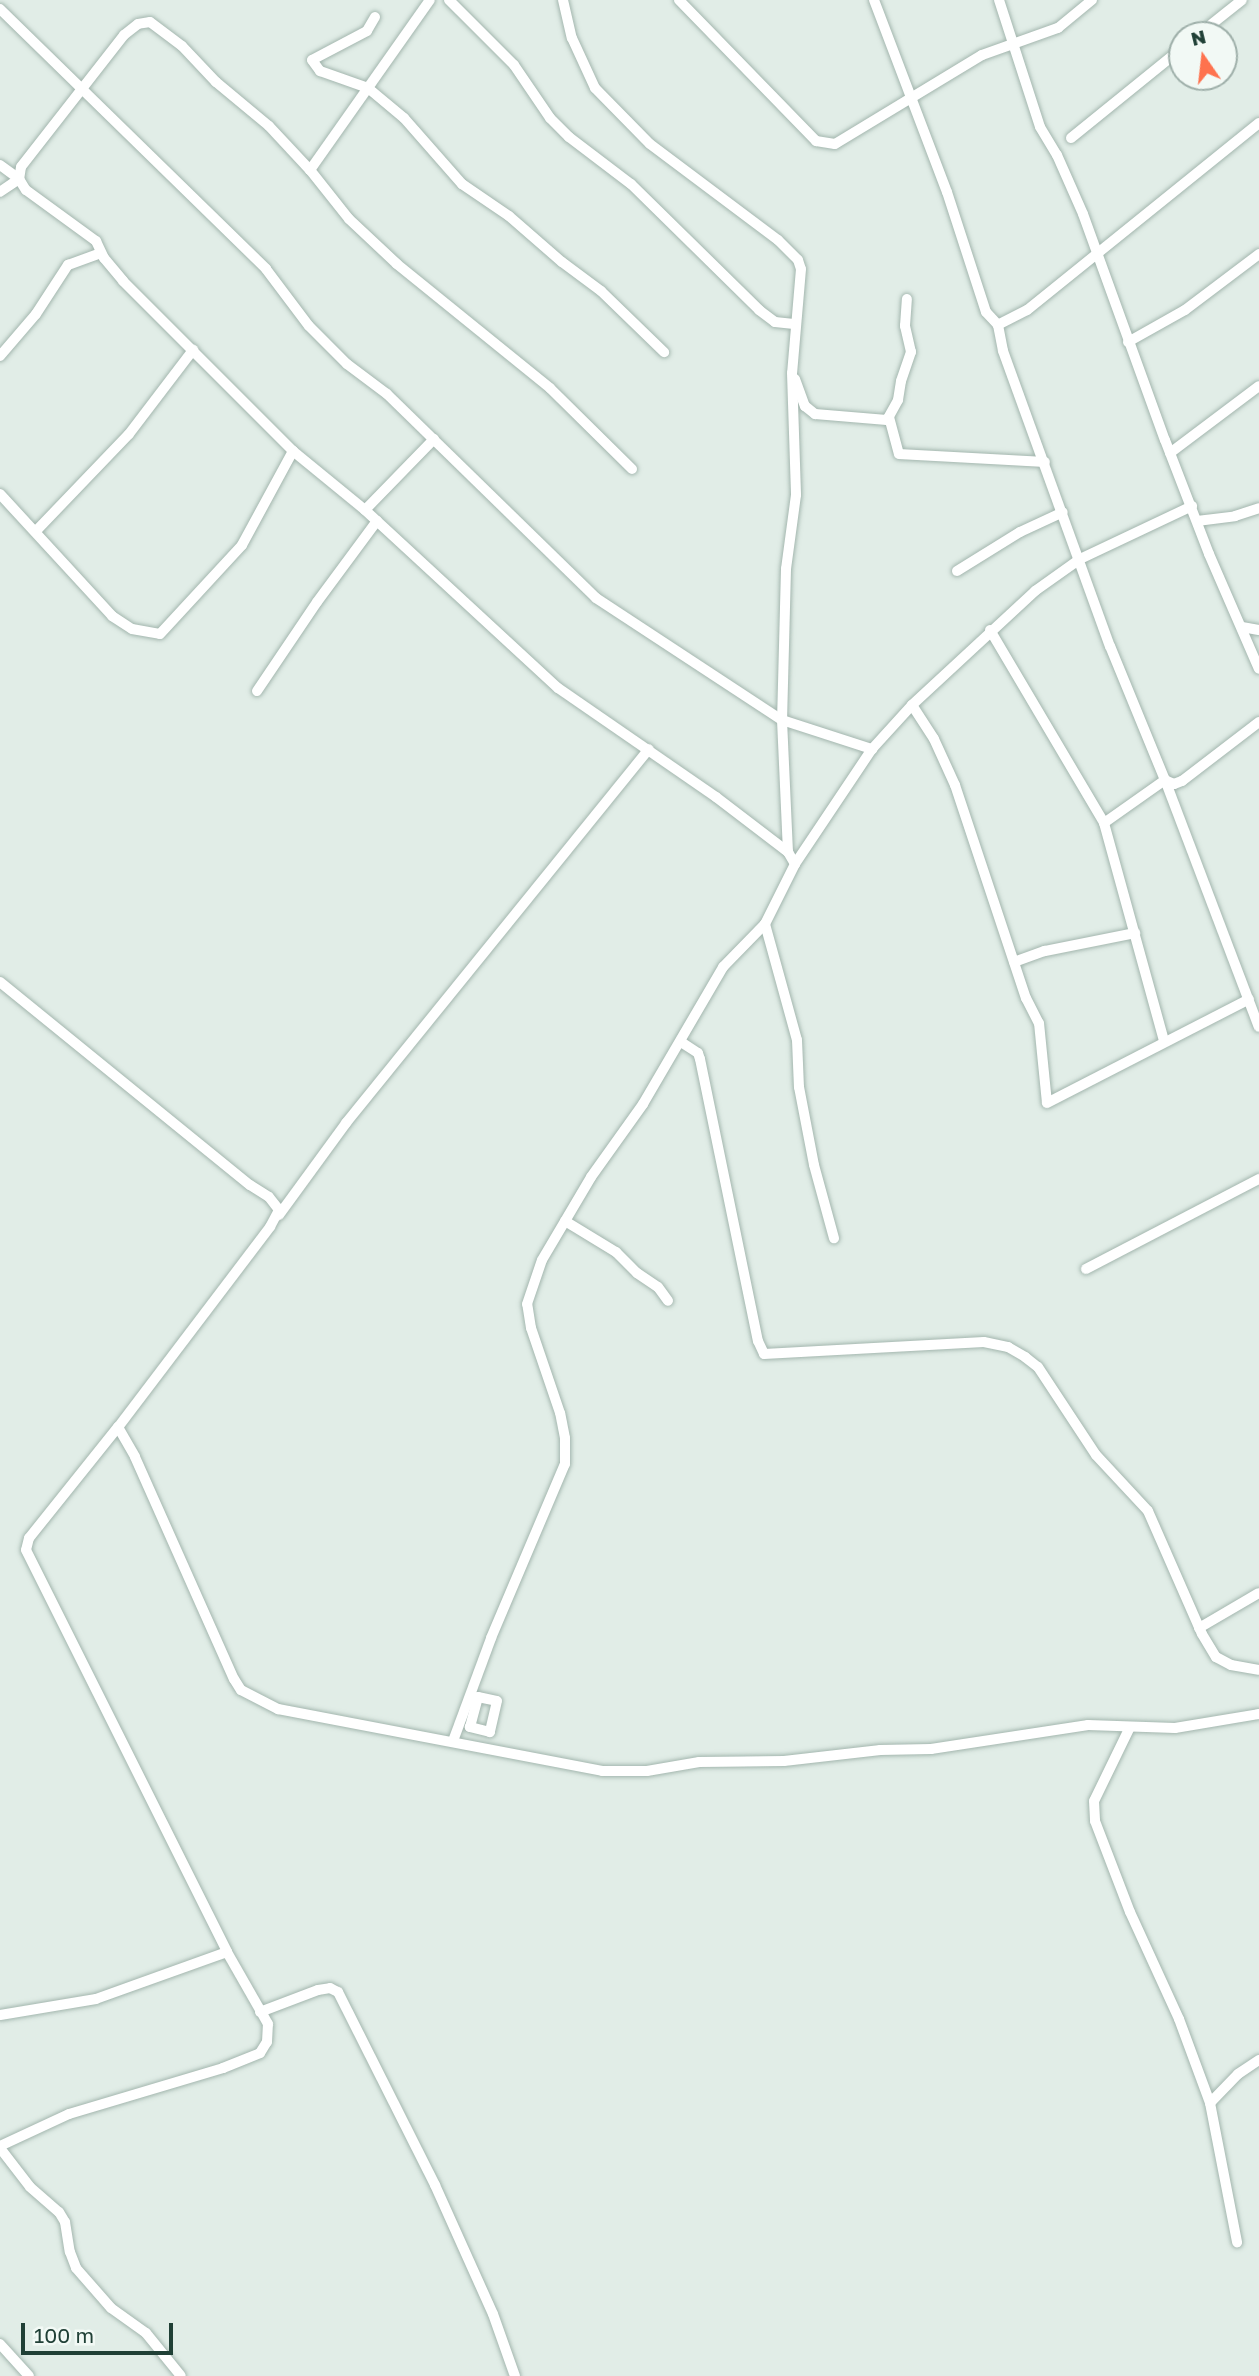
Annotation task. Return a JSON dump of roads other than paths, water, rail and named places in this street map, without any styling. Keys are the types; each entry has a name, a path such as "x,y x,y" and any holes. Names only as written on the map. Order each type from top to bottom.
{"street":[{"path":"310,170 430,0"},
{"path":"449,0 514,65 550,118 569,137 631,184 759,310 775,322 794,324"},
{"path":"563,0 572,38 595,88 618,114 650,144 778,240 798,260 802,280 794,324 792,369 796,495 786,569 782,720 788,852"},
{"path":"679,0 816,141 835,144 982,55 1058,28 1093,0"},
{"path":"874,0 947,192 986,312 998,325 1003,351 1110,646 1165,780 1259,1027"},
{"path":"999,0 1041,127 1069,179 1170,453 1259,669"},
{"path":"1216,21 1242,0"},
{"path":"0,9 266,269 309,326 347,364 387,394 596,598 782,720 872,748"},
{"path":"375,17 367,31 312,60 320,71 368,88 404,118 463,184 509,216 562,262 601,291 664,352"},
{"path":"0,192 19,178 20,167 124,35 138,23 150,22 181,46 216,82 269,126 310,170 349,219 397,264 550,388 632,469"},
{"path":"1071,138 1168,59"},
{"path":"998,325 1027,310 1259,123"},
{"path":"0,165 19,178 26,190 96,241 101,253 123,281 293,451 365,510 558,688 609,726 649,749 788,852 795,864"},
{"path":"0,356 36,314 68,265 101,253"},
{"path":"1129,341 1185,310 1259,254"},
{"path":"792,369 805,406 815,414 887,420 898,400 911,352 905,326 907,299"},
{"path":"36,531 129,434 193,350"},
{"path":"1170,453 1259,386"},
{"path":"889,417 899,454 1045,462"},
{"path":"365,510 434,439"},
{"path":"0,494 112,616 132,629 160,634 242,545 293,451"},
{"path":"453,1741 491,1637 565,1464 565,1438 560,1413 531,1328 527,1304 542,1260 565,1220 681,1042 723,967 765,924 795,864 872,748 912,705 1035,591 1080,559 1192,506"},
{"path":"1197,521 1235,516 1259,508"},
{"path":"957,571 1020,532 1063,512"},
{"path":"257,691 317,602 377,521"},
{"path":"1242,627 1259,631 1251,646"},
{"path":"990,630 1104,823 1164,1041"},
{"path":"912,705 934,739 955,785 1026,998 1039,1023 1047,1103 1249,999"},
{"path":"1165,780 1174,784 1182,781 1259,722"},
{"path":"181,2376 146,2333 111,2308 76,2269 65,2222 59,2212 30,2187 0,2147 69,2114 223,2068 260,2053 269,2035 268,2024 227,1952 26,1550 29,1538 118,1427 346,1123 649,749"},
{"path":"1104,823 1165,780"},
{"path":"765,924 797,1040 799,1087 814,1165 834,1238"},
{"path":"1014,962 1045,951 1136,933"},
{"path":"0,982 250,1185 269,1197 278,1206 277,1217"},
{"path":"681,1042 698,1053 700,1059 758,1341 764,1354 984,1342 1007,1347 1025,1356 1038,1367 1096,1455 1148,1511 1199,1628 1216,1657 1231,1665 1259,1670"},
{"path":"1086,1269 1259,1179"},
{"path":"565,1220 616,1252 637,1273 659,1287 668,1301"},
{"path":"118,1427 135,1457 241,1690 278,1709 412,1737 453,1741 602,1771 647,1771 699,1762 784,1761 880,1750 931,1749 1087,1725 1175,1728 1259,1714"},
{"path":"1199,1628 1259,1593"},
{"path":"1130,1727 1094,1801 1095,1821 1130,1912 1179,2019 1210,2103 1237,2242"},
{"path":"0,2015 96,1999 227,1952"},
{"path":"260,2012 318,1990 330,1988 338,1992 435,2185 492,2314 514,2376"},
{"path":"1210,2103 1238,2074 1259,2060"},
{"path":"0,2344 29,2376"}]}
